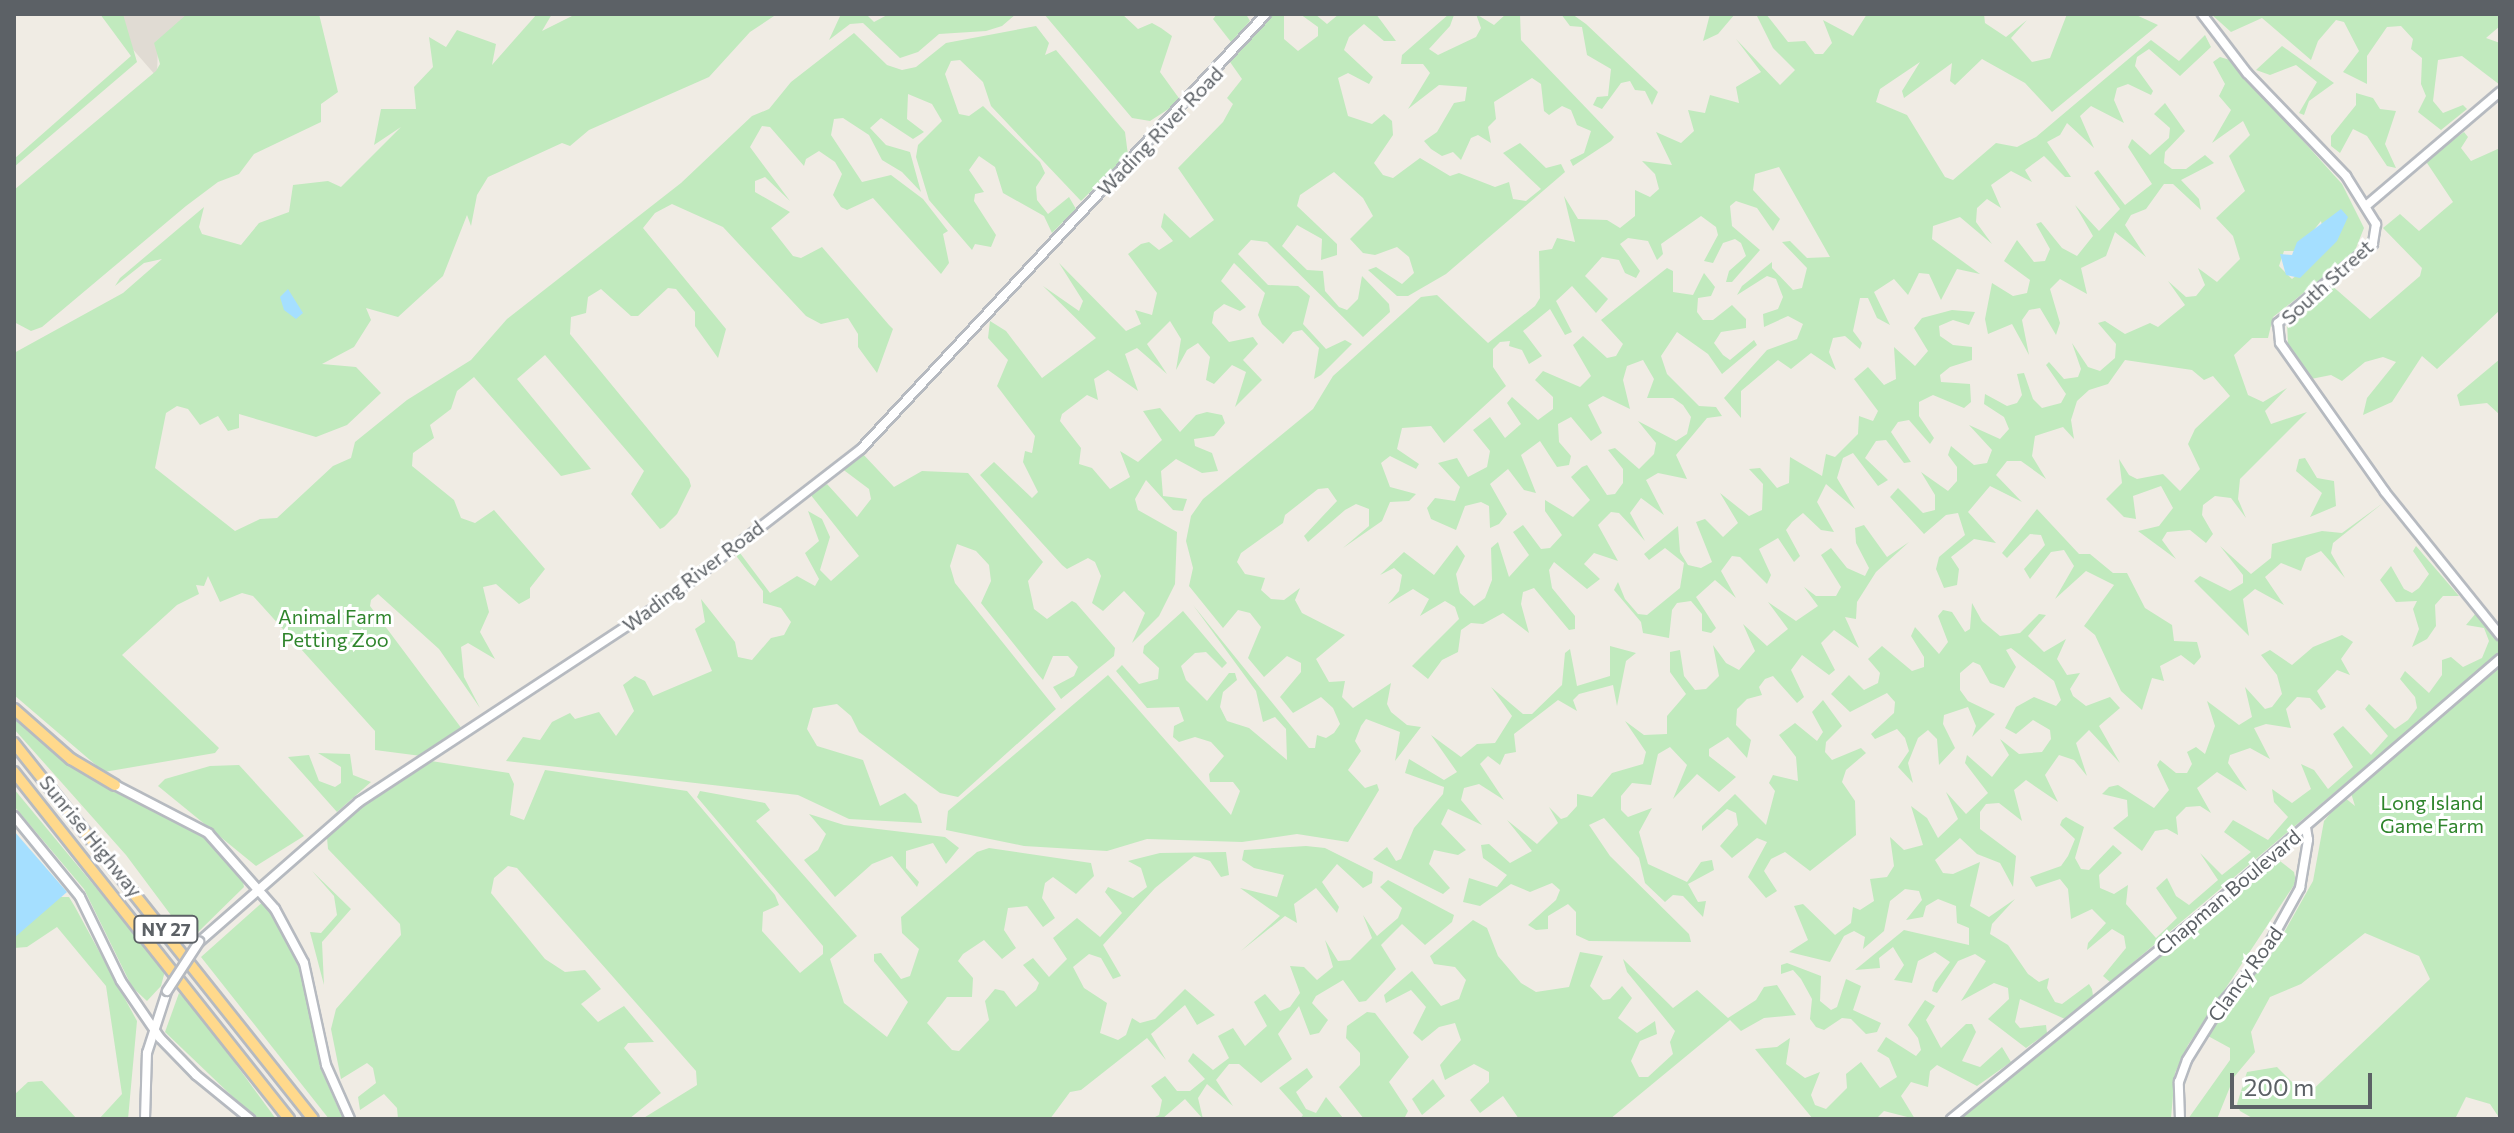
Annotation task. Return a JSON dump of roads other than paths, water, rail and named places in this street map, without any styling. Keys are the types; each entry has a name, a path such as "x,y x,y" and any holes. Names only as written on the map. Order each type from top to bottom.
{"highway":[{"path":"14,709 71,759 115,785"},
{"name":"Sunrise Highway","path":"14,743 313,1119"},
{"name":"Sunrise Highway","path":"14,772 289,1119"}],"main road":[{"name":"Wading River Road","path":"145,1119 146,1060 153,1028 167,991 199,942 359,802 665,601 861,449 1266,14"},
{"path":"2202,14 2240,65 2367,205 2500,92"},
{"name":"South Street","path":"2367,205 2376,224 2375,240 2283,317 2278,336 2385,492 2500,635"},
{"name":"Chapman Boulevard","path":"1951,1119 2309,823 2500,659"},
{"path":"115,785 200,827 259,888 301,955 326,1065 350,1119"},
{"path":"14,816 77,891 121,981 166,1045 250,1119"},
{"name":"Clancy Road","path":"2180,1119 2183,1068 2217,1009 2260,961 2291,907 2302,880 2309,823"},
{"path":"146,1060 157,1047 166,1045"}],"water":[{"path":"2341,209 2348,217 2337,241 2300,278 2286,275 2280,254 2292,255 2297,242"},
{"path":"288,289 303,313 296,319 284,310 280,297"},
{"path":"14,831 67,892 14,938"}],"park label":[{"name":"Animal Farm Petting Zoo","path":"335,628"},
{"name":"Long Island Game Farm","path":"2432,814"}]}
